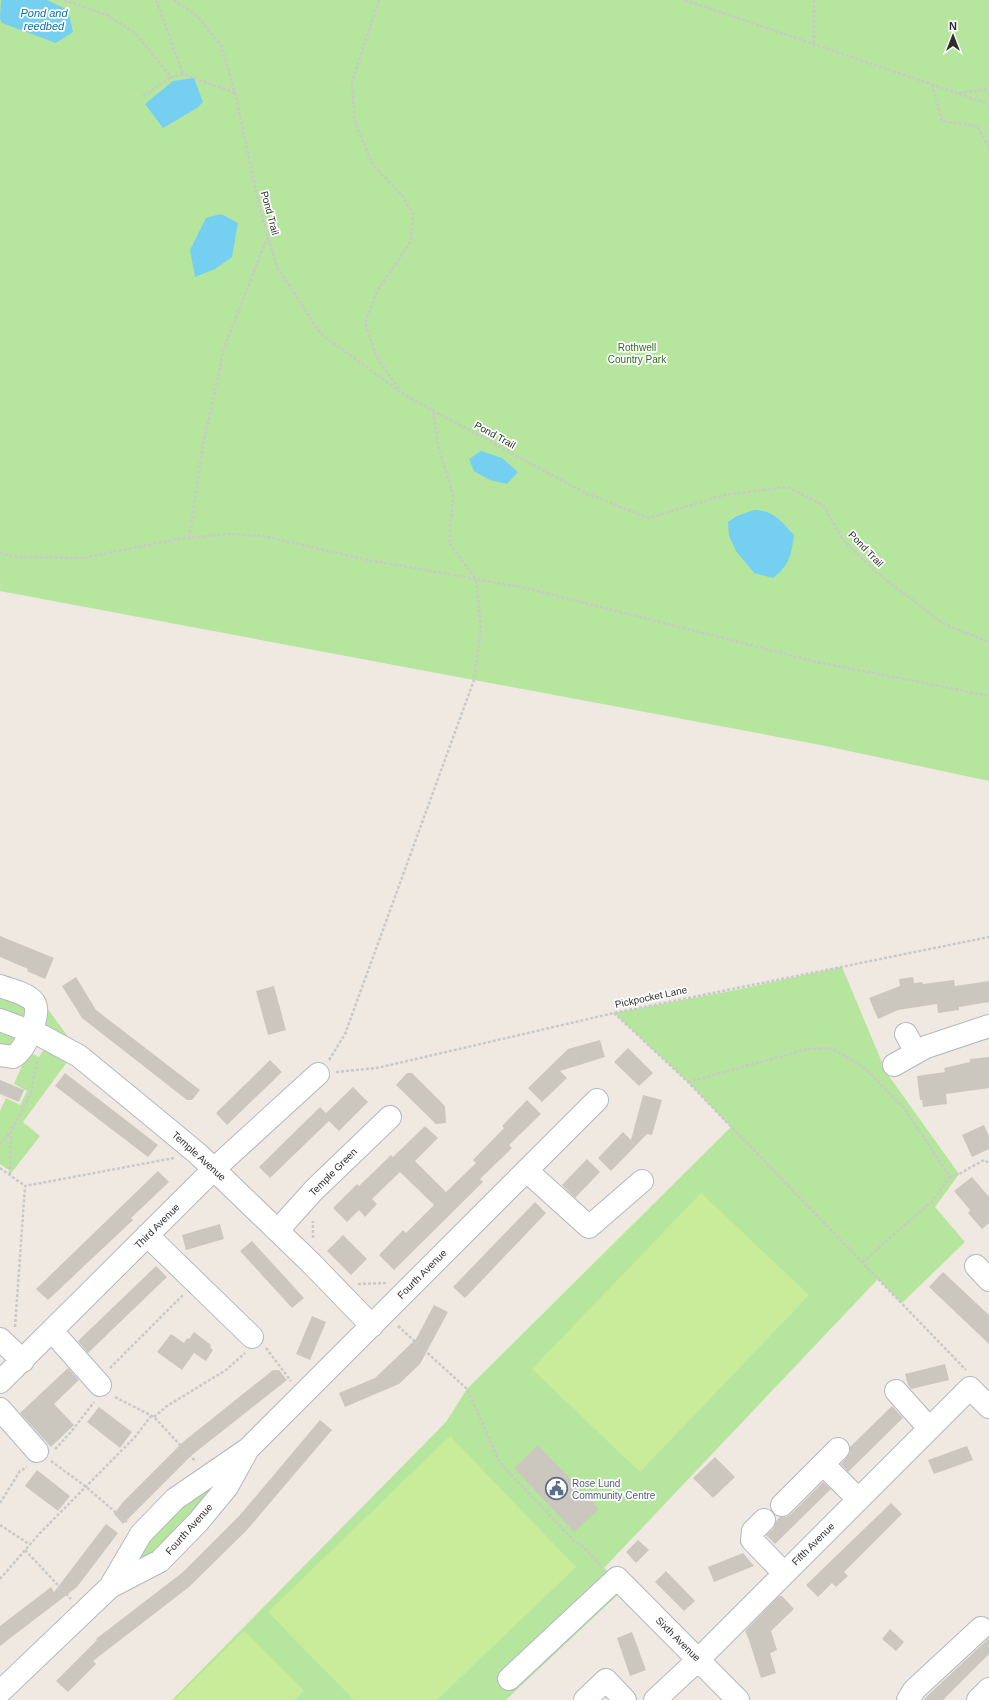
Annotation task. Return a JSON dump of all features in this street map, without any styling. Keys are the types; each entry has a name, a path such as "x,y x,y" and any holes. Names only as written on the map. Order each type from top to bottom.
{"street":[{"path":"0,986 30,998 33,1001 36,1010 36,1034 18,1054 8,1057 0,1055"},
{"name":"Temple Avenue","path":"0,1020 36,1034 79,1056 198,1154 278,1230 332,1285 378,1320"},
{"path":"894,1066 911,1043 956,1036 989,1026"},
{"name":"Third Avenue","path":"0,1382 12,1350 52,1331 214,1169 318,1074"},
{"name":"Fourth Avenue","path":"0,1692 110,1587 141,1534 175,1500 208,1475 248,1449 378,1320 414,1282 528,1171 597,1100"},
{"name":"Temple Green","path":"278,1230 314,1190 390,1116"},
{"path":"528,1171 589,1227 642,1181"},
{"path":"147,1235 255,1340"},
{"path":"52,1331 101,1389"},
{"path":"970,1388 989,1407"},
{"name":"Fifth Avenue","path":"655,1700 699,1659 970,1388"},
{"path":"896,1391 929,1428"},
{"path":"0,1410 41,1453"},
{"name":"Fourth Avenue","path":"110,1587 160,1561 198,1522 227,1486 248,1449"},
{"path":"782,1505 838,1449"},
{"path":"823,1464 858,1499"},
{"path":"764,1520 753,1531 752,1540 784,1573"},
{"path":"509,1679 617,1578"},
{"name":"Sixth Avenue","path":"617,1578 738,1700"},
{"path":"908,1700 914,1690 981,1628"},
{"path":"585,1700 606,1680 625,1700"},
{"path":"978,1700 989,1689"}],"path":[{"path":"64,0 107,15 135,33 171,77"},
{"path":"156,0 183,74"},
{"name":"Pond Trail","path":"174,0 198,17 221,45 235,93 260,210 277,267 321,334 403,394 585,493 649,518 724,495 787,487 823,505 844,541 876,572 944,624 989,642"},
{"path":"379,0 352,82 355,123 373,165 402,195 413,214 411,242 377,291 366,324 377,358 403,394"},
{"path":"685,0 989,104"},
{"path":"814,0 814,44"},
{"path":"143,96 171,77 183,74 235,93"},
{"path":"932,84 942,121 976,126 989,147"},
{"path":"959,94 989,88"},
{"path":"189,538 202,451 224,348 268,236"},
{"path":"318,1074 333,1055 345,1034 474,680 481,628 476,579 449,543 453,495 438,446 433,410"},
{"path":"0,554 18,557 83,558 189,538 230,534 264,536 368,560 526,588 813,660 989,696"},
{"name":"Pickpocket Lane","path":"318,1074 377,1068 614,1013 989,937"},
{"path":"614,1013 688,1082 968,1372 970,1388"},
{"path":"0,1144 11,1132 31,1092 36,1034"},
{"path":"688,1082 808,1049 831,1048 865,1068 904,1108 950,1177"},
{"path":"10,1174 11,1132"},
{"path":"0,1168 26,1186 198,1154"},
{"path":"863,1262 932,1201 950,1177 959,1174 984,1160 989,1163"},
{"path":"12,1350 26,1186"},
{"path":"312,1264 314,1220"},
{"path":"332,1285 414,1282"},
{"path":"0,1503 20,1471 41,1453 58,1447 67,1437 101,1389 196,1283"},
{"path":"378,1320 467,1389 500,1463 574,1541 580,1544 604,1568 617,1578"},
{"path":"0,1579 26,1550 29,1544 153,1417 167,1406 226,1370 255,1340 266,1349 302,1395"},
{"path":"101,1389 153,1417 208,1475"},
{"path":"41,1453 85,1486 141,1534"},
{"path":"0,1525 29,1544"},
{"path":"26,1550 84,1612"}],"green space":[{"name":"Rothwell Country Park","path":"0,0 989,0 989,781 821,745 0,591"},
{"path":"842,967 886,1072 959,1174 935,1207 965,1242 902,1303 878,1279 604,1568 626,1587 506,1700 172,1700 446,1422 467,1389 731,1127 688,1082 614,1013 736,990"},
{"path":"0,991 27,1009 25,1017 0,1010"},
{"path":"44,1004 72,1042 48,1029 45,1020"},
{"path":"0,1030 18,1037 18,1043 0,1049"},
{"path":"44,1049 67,1062 23,1122 40,1136 12,1172 0,1164 0,1111 6,1098 20,1105 27,1091 14,1084 28,1052 39,1057"},
{"path":"701,1193 809,1295 640,1472 532,1369"},
{"path":"450,1436 576,1567 437,1700 354,1700 268,1612"},
{"path":"219,1481 156,1558 131,1567 163,1519"},
{"path":"244,1631 304,1691 294,1700 174,1700"}],"water":[{"name":"Pond and reedbed","path":"1,0 47,0 68,10 73,32 56,43 2,23 0,19"},
{"path":"194,78 203,102 197,108 163,128 145,104 173,81"},
{"path":"221,214 238,223 232,257 215,269 195,277 190,250 206,218"},
{"path":"481,451 502,458 518,472 507,484 490,480 474,471 469,459"},
{"path":"754,510 761,510 777,517 794,535 789,559 783,569 773,578 754,573 736,551 729,536 728,522 737,516"}],"building":[{"path":"0,936 54,958 45,979 27,971 28,969 0,957"},
{"path":"76,977 96,1010 200,1090 192,1100 187,1100 82,1018 62,986"},
{"path":"913,977 914,983 922,982 923,984 954,980 955,986 989,981 989,1002 959,1007 959,1010 938,1013 937,1004 898,1010 878,1019 869,998 900,986 899,979"},
{"path":"274,986 286,1030 268,1035 256,991"},
{"path":"600,1040 605,1057 560,1071 567,1078 542,1102 528,1088 568,1049"},
{"path":"628,1048 653,1073 639,1086 614,1062"},
{"path":"989,1057 989,1088 946,1094 947,1104 923,1107 922,1100 920,1100 917,1076 945,1072 944,1068 970,1062 970,1059"},
{"path":"270,1060 282,1072 227,1125 216,1113"},
{"path":"65,1073 158,1145 148,1157 55,1086"},
{"path":"407,1073 412,1073 445,1106 446,1123 436,1124 396,1085"},
{"path":"0,1080 24,1090 19,1102 0,1094"},
{"path":"353,1087 368,1102 339,1131 329,1121 270,1178 259,1167 320,1107 326,1113"},
{"path":"643,1095 662,1100 652,1135 647,1134 611,1171 598,1158 623,1132 631,1140"},
{"path":"527,1100 541,1114 509,1145 512,1148 480,1179 483,1182 394,1270 379,1255 403,1230 406,1233 434,1205 400,1172 372,1199 377,1204 365,1217 359,1210 347,1222 333,1208 357,1184 359,1186 391,1155 393,1157 425,1126 438,1138 415,1161 446,1192 476,1163 473,1160 504,1128 502,1126"},
{"path":"984,1125 989,1136 989,1149 972,1157 962,1135"},
{"path":"587,1159 600,1172 575,1198 562,1185"},
{"path":"158,1171 169,1182 131,1218 133,1220 48,1300 36,1289"},
{"path":"972,1177 989,1197 989,1223 982,1229 968,1213 970,1210 954,1191"},
{"path":"535,1202 546,1213 465,1298 453,1287"},
{"path":"220,1224 224,1239 186,1250 182,1235"},
{"path":"343,1235 367,1259 351,1275 327,1251"},
{"path":"252,1241 304,1298 292,1308 240,1251"},
{"path":"156,1266 167,1277 88,1353 78,1341"},
{"path":"943,1272 989,1315 989,1344 929,1287"},
{"path":"434,1305 448,1312 420,1364 399,1384 345,1407 339,1393 375,1378 416,1339"},
{"path":"312,1316 326,1322 310,1360 296,1354"},
{"path":"194,1332 211,1345 210,1347 213,1350 206,1361 194,1353 182,1370 157,1352 171,1334 184,1343"},
{"path":"945,1364 949,1380 911,1389 908,1385 905,1374"},
{"path":"68,1368 79,1380 54,1404 74,1425 51,1447 20,1413"},
{"path":"273,1370 279,1370 287,1380 192,1455 123,1524 114,1514 122,1503 183,1442"},
{"path":"892,1406 903,1418 848,1472 841,1464 850,1453 850,1447"},
{"path":"99,1407 132,1432 120,1448 87,1422"},
{"path":"320,1420 332,1430 247,1530 189,1587 93,1661 96,1664 68,1692 56,1681 97,1640 96,1639 183,1572 240,1515"},
{"name":"Rose Lund Community Centre","path":"538,1445 599,1509 574,1532 514,1468"},
{"path":"967,1446 973,1460 934,1474 928,1460"},
{"path":"715,1457 735,1477 713,1498 693,1478"},
{"path":"37,1470 70,1496 58,1511 25,1486"},
{"path":"823,1482 831,1489 775,1544 766,1535 773,1529 776,1521 780,1517 786,1517 791,1514"},
{"path":"891,1503 902,1514 844,1572 848,1576 836,1587 832,1583 818,1597 806,1585"},
{"path":"106,1524 118,1533 77,1587 0,1646 0,1626 51,1587 54,1592"},
{"path":"638,1540 649,1550 636,1563 626,1552"},
{"path":"743,1553 754,1566 714,1582 708,1567"},
{"path":"666,1571 695,1601 684,1611 655,1582"},
{"path":"779,1596 782,1596 794,1609 771,1631 777,1650 770,1653 776,1673 761,1678 745,1631"},
{"path":"890,1629 904,1642 896,1651 882,1639"},
{"path":"632,1632 646,1670 630,1676 617,1638"},
{"path":"989,1638 989,1654 943,1700 923,1700"}],"place":[{"name":"Rose Lund Community Centre","path":"556,1489"}]}
